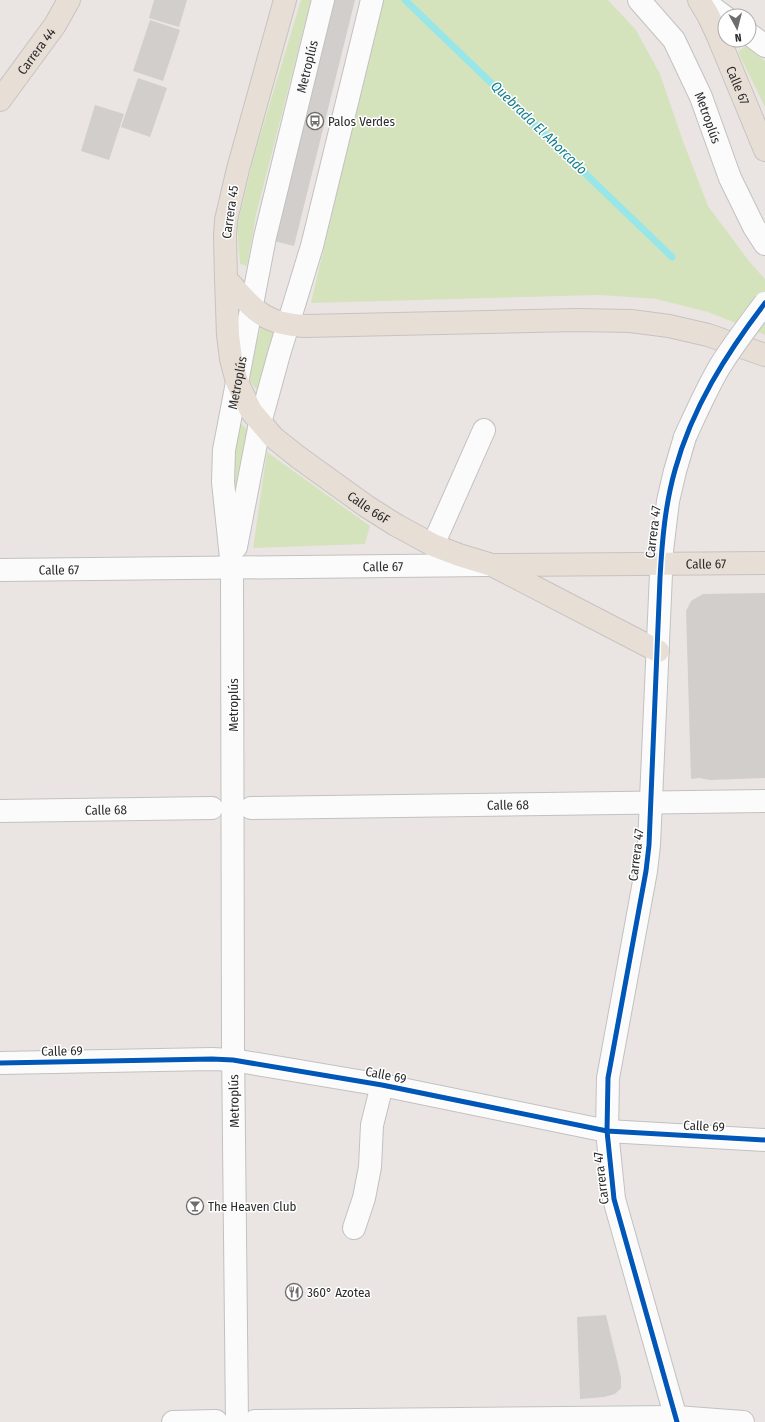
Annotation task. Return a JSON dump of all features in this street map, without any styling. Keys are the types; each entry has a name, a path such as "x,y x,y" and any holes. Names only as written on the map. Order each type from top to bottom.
{"main road":[{"name":"Carrera 44","path":"0,100 55,25 69,0"},
{"name":"Carrera 45","path":"260,423 251,411 237,382 230,359 225,235 229,203 285,0"},
{"name":"Calle 67","path":"699,0 714,28 765,150"},
{"path":"226,279 252,307 266,318 277,323 288,325 305,326 577,320 631,321 669,326 708,334 765,356"},
{"name":"Calle 66F","path":"260,423 298,457 366,506 396,525 433,545 492,565"},
{"name":"Calle 67","path":"492,565 765,563"},
{"path":"492,565 658,651"}],"street":[{"name":"Metroplús","path":"236,1421 233,1060 232,567 223,482 224,450 265,237 323,0"},
{"path":"232,567 260,423 312,246 372,0"},
{"name":"Metroplús","path":"639,0 674,40 702,97 730,178 754,227 765,244"},
{"path":"702,0 717,11"},
{"name":"Carrera 47","path":"677,1420 614,1199 607,1131 608,1078 646,870 652,802 661,564 668,501 685,437 701,401 720,366 742,333 765,303"},
{"path":"433,545 484,430"},
{"name":"Calle 67","path":"0,570 492,565"},
{"name":"Calle 68","path":"251,808 765,801"},
{"name":"Calle 68","path":"0,811 212,808"},
{"name":"Calle 69","path":"0,1062 233,1060 382,1085 607,1131 765,1140"},
{"path":"354,1228 364,1198 370,1167 372,1125 382,1085"},
{"path":"173,1422 677,1420 743,1422"}],"green space":[{"path":"301,0 311,0 256,215 247,266 240,264 237,227 252,163"},
{"path":"382,0 608,0 636,30 660,74 683,141 708,206 749,261 765,279 765,335 708,312 656,299 600,295 311,303"},
{"path":"743,48 749,48 765,61 765,107 738,52"},
{"path":"261,326 274,331 260,394 248,379"},
{"path":"236,419 250,432 233,522 230,451"},
{"path":"267,452 370,526 365,544 253,548"}],"building":[{"path":"154,0 187,0 179,27 149,18"},
{"name":"Palos Verdes","path":"334,0 355,0 294,246 274,241"},
{"path":"150,20 180,30 163,81 133,71"},
{"path":"138,78 167,88 150,137 121,127"},
{"path":"95,105 124,114 109,160 81,151"},
{"path":"765,593 765,778 710,780 699,778 691,779 686,611 691,601 703,594"},
{"path":"606,1315 621,1377 621,1388 615,1394 604,1397 580,1399 577,1317"}],"waterway":[{"name":"Quebrada El Ahorcado","path":"405,0 672,257"}],"cycle path":[{"path":"677,1422 614,1199 607,1131 608,1078 646,871 649,845 660,578 666,510 682,447 701,403 724,362 765,303"},
{"path":"0,1063 212,1059 233,1060 382,1085 607,1131 765,1140"}],"place":[{"name":"Palos Verdes","path":"315,121"},
{"name":"The Heaven Club","path":"195,1206"},
{"name":"360° Azotea","path":"294,1292"}]}
